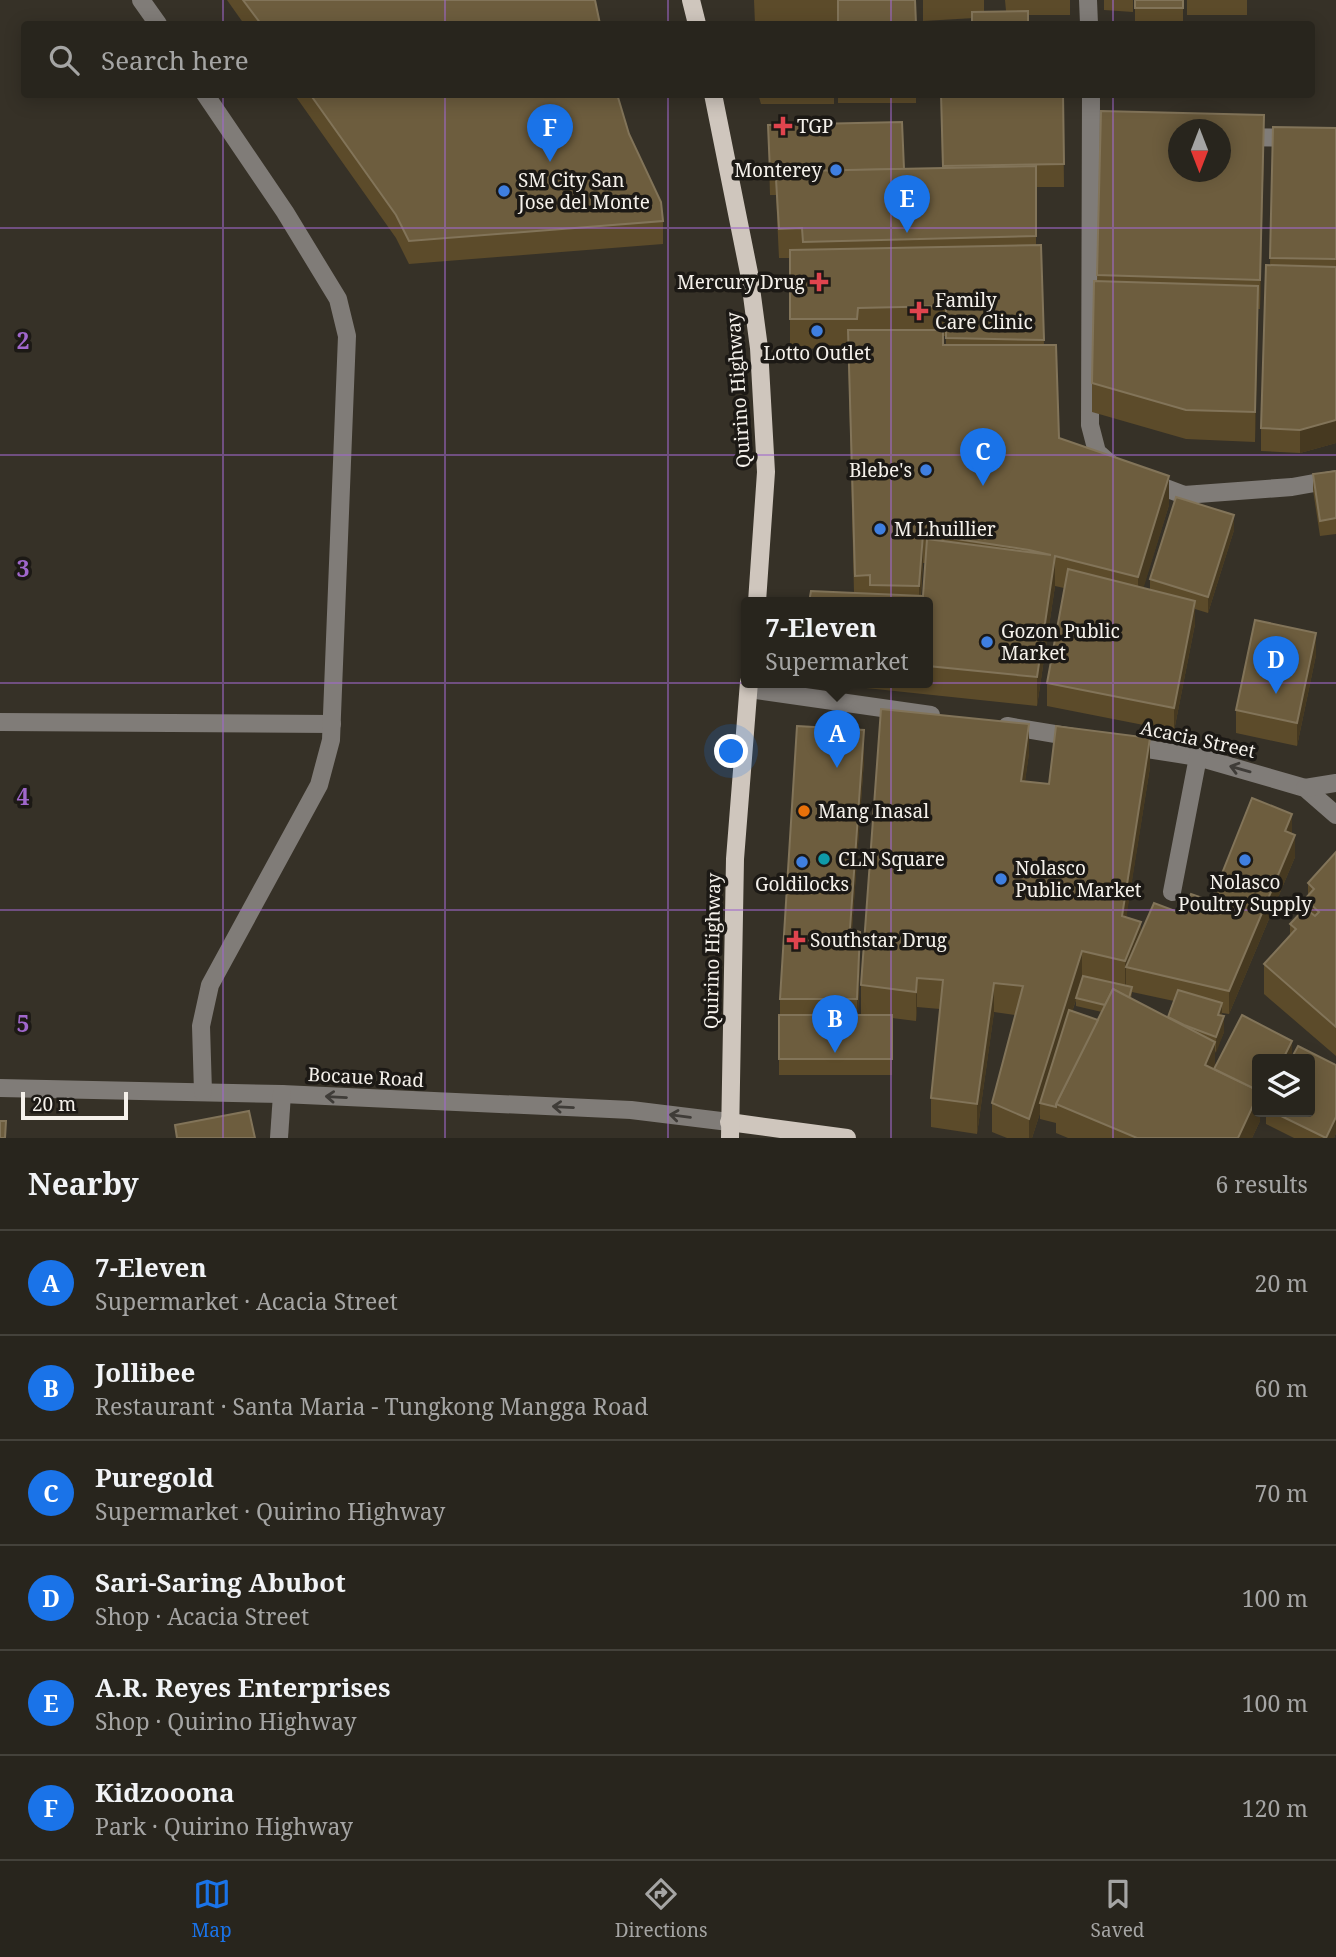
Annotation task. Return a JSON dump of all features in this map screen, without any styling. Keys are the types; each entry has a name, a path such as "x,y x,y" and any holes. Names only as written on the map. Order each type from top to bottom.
{"main road":[{"path":"691,0 696,21"},
{"name":"Quirino Highway","path":"714,98 749,273 759,348 766,472 757,597"},
{"name":"Quirino Highway","path":"729,1130 735,859 749,688"},
{"path":"729,1130 847,1138"}],"street":[{"path":"141,0 156,21"},
{"path":"1088,0 1089,21"},
{"path":"203,1092 201,1026 210,985 319,785 331,740 347,336 338,299 285,212 208,98"},
{"path":"1092,98 1099,137 1090,425 1097,452 1115,468 1184,495 1292,487 1336,480"},
{"path":"1231,137 1336,138"},
{"path":"762,688 951,718"},
{"path":"0,722 332,724"},
{"name":"Acacia Street","path":"991,723 1198,757 1305,788 1336,815"},
{"path":"1172,892 1198,757"},
{"path":"1305,788 1336,783"},
{"name":"Bocaue Road","path":"0,1087 282,1094 631,1110 729,1130"},
{"path":"279,1138 282,1094"}],"building":[{"path":"243,0 595,0 599,21 259,21"},
{"path":"838,0 915,0 916,21 838,21"},
{"path":"1135,0 1183,0 1183,8 1135,8"},
{"path":"1028,11 1028,21 972,21 972,12"},
{"name":"SM City San Jose del Monte","path":"313,98 618,98 629,134 661,202 663,221 409,241 396,215"},
{"path":"941,98 1063,98 1064,164 943,166"},
{"path":"1101,111 1264,115 1260,280 1097,275"},
{"path":"902,122 904,169 770,172 768,125"},
{"path":"1273,127 1336,128 1336,259 1270,258"},
{"path":"1036,166 1036,236 803,242 802,228 779,229 776,179 799,178 799,171"},
{"path":"1041,245 1044,340 946,338 946,306 858,308 857,319 790,319 790,250"},
{"path":"1266,265 1336,267 1336,420 1300,430 1261,428"},
{"path":"1094,281 1258,286 1255,412 1186,410 1092,383"},
{"path":"848,330 943,330 943,345 1056,345 1059,438 1169,476 1138,577 1055,556 1037,677 933,667 933,597 810,597 811,591 923,596 927,539 1051,555 923,534 919,586 870,585 870,575 855,576"},
{"path":"1336,471 1336,518 1320,521 1313,474"},
{"path":"1176,497 1234,515 1208,597 1150,579"},
{"path":"1068,569 1195,601 1174,708 1047,683"},
{"path":"1255,620 1316,633 1297,723 1236,710"},
{"name":"Nolasco Public Market","path":"881,709 1029,724 1021,781 1049,784 1056,726 1150,738 1122,916 1141,922 1125,961 1082,951 1029,1119 992,1103 1023,986 994,983 977,1104 931,1098 943,980 917,978 916,992 861,985"},
{"name":"CLN Square","path":"797,726 864,730 850,929 860,932 857,999 780,999"},
{"path":"1252,798 1292,814 1285,831 1295,835 1229,991 1126,967 1154,903 1183,914 1191,894 1211,901"},
{"path":"1336,852 1336,1027 1264,964 1296,929 1290,924 1305,908 1315,916 1319,912 1305,899 1314,889 1308,883"},
{"path":"1083,976 1132,987 1129,998 1113,989 1105,1005 1076,998"},
{"path":"1113,989 1215,1042 1205,1065 1252,1088 1252,1108 1238,1138 1137,1138 1056,1104"},
{"path":"1178,990 1222,1003 1218,1015 1224,1016 1216,1037 1168,1017"},
{"path":"1069,1010 1098,1020 1056,1107 1040,1103"},
{"path":"779,1015 892,1015 892,1059 779,1059"},
{"path":"1242,1015 1292,1041 1286,1054 1252,1054 1252,1088 1214,1069"},
{"path":"1298,1046 1314,1054 1294,1054"},
{"path":"1315,1054 1336,1065 1336,1117 1326,1138 1283,1117 1315,1117"},
{"path":"249,1111 255,1138 177,1138 175,1125"},
{"path":"0,1121 6,1121 5,1138 0,1138"}],"place":[{"name":"TGP","path":"783,126"},
{"name":"Kidzooona","path":"550,162"},
{"name":"Monterey","path":"836,170"},
{"name":"SM City San Jose del Monte","path":"504,191"},
{"name":"A.R. Reyes Enterprises","path":"907,233"},
{"name":"Mercury Drug","path":"819,282"},
{"name":"Family Care Clinic","path":"919,311"},
{"name":"Lotto Outlet","path":"817,331"},
{"name":"Blebe's","path":"926,470"},
{"name":"Puregold","path":"983,486"},
{"name":"M Lhuillier","path":"880,529"},
{"name":"Gozon Public Market","path":"987,642"},
{"name":"Sari-Saring Abubot","path":"1276,694"},
{"name":"7-Eleven","path":"837,768"},
{"name":"Mang Inasal","path":"804,811"},
{"name":"CLN Square","path":"824,859"},
{"name":"Nolasco Poultry Supply","path":"1245,860"},
{"name":"Goldilocks","path":"802,862"},
{"name":"Nolasco Public Market","path":"1001,879"},
{"name":"Southstar Drug","path":"796,940"},
{"name":"Jollibee","path":"835,1053"}]}
